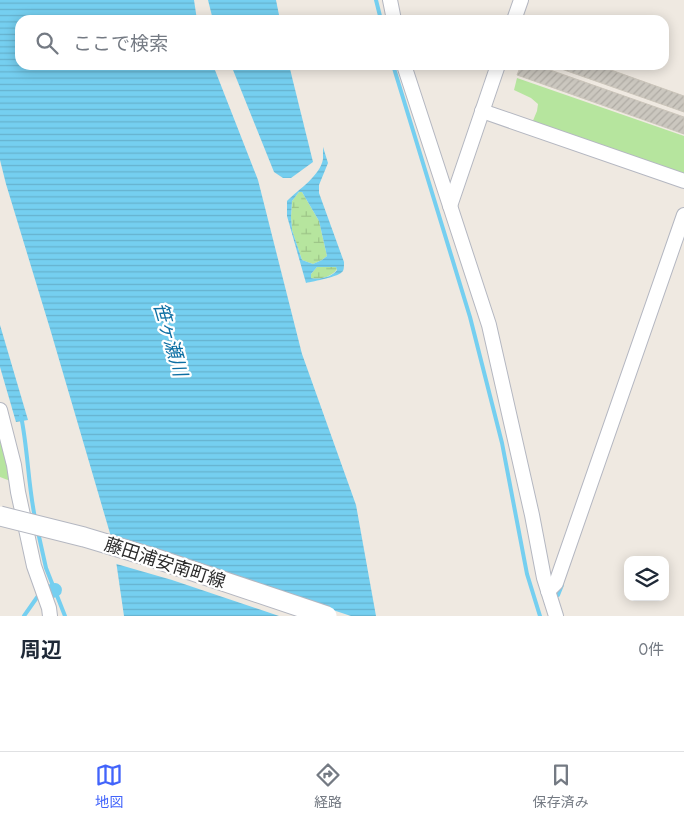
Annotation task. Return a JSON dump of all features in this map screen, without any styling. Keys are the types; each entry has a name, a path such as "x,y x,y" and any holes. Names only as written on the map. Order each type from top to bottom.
{"street":[{"path":"390,0 393,15"},
{"path":"516,15 521,0"},
{"path":"406,70 488,325 532,515 544,578 556,616"},
{"path":"450,206 487,112 497,70"},
{"path":"487,112 684,181"},
{"path":"548,591 556,583 684,215"},
{"path":"0,410 14,465 19,499 34,566 50,616"},
{"name":"藤田浦安南町線","path":"0,516 84,537 154,558 327,616"}],"green space":[{"path":"517,78 684,136 684,177 532,123 538,104 531,98 514,90"},
{"path":"299,192 302,192 319,221 327,256 313,264 302,260 292,230 292,201"},
{"path":"317,267 336,267 337,269 325,277 310,278"},
{"path":"0,423 13,482 0,477"}],"water":[{"name":"笹ヶ瀬川","path":"0,0 194,0 196,15 15,15 15,70 215,70 258,180 302,354 356,505 376,616 124,616 114,547 0,160"},
{"path":"208,0 276,0 279,15 212,15"},
{"path":"233,70 290,70 313,162 291,178 283,178 274,172"},
{"path":"323,147 328,163 319,185 319,193 344,262 344,268 337,275 306,283 287,216 287,201 318,171 323,159","holes":["299,192 302,192 319,221 327,256 313,264 302,260 292,230 292,201","317,267 336,267 337,270 325,277 311,278 311,274"]},
{"path":"0,325 28,420 16,422 0,367"}],"pier":[{"path":"107,534 351,616 279,616 172,580 113,563"}],"building":[{"path":"519,70 550,70 684,117 684,134 517,75"},
{"path":"564,70 611,70 684,96 684,112"}],"waterway":[{"path":"376,0 380,15"},
{"path":"395,70 470,317 502,443 527,574 540,616"},
{"path":"21,416 35,518"},
{"path":"38,532 46,568 65,616"},
{"path":"558,595 562,585"},
{"path":"49,592 55,590"},
{"path":"24,616 38,596"}]}
